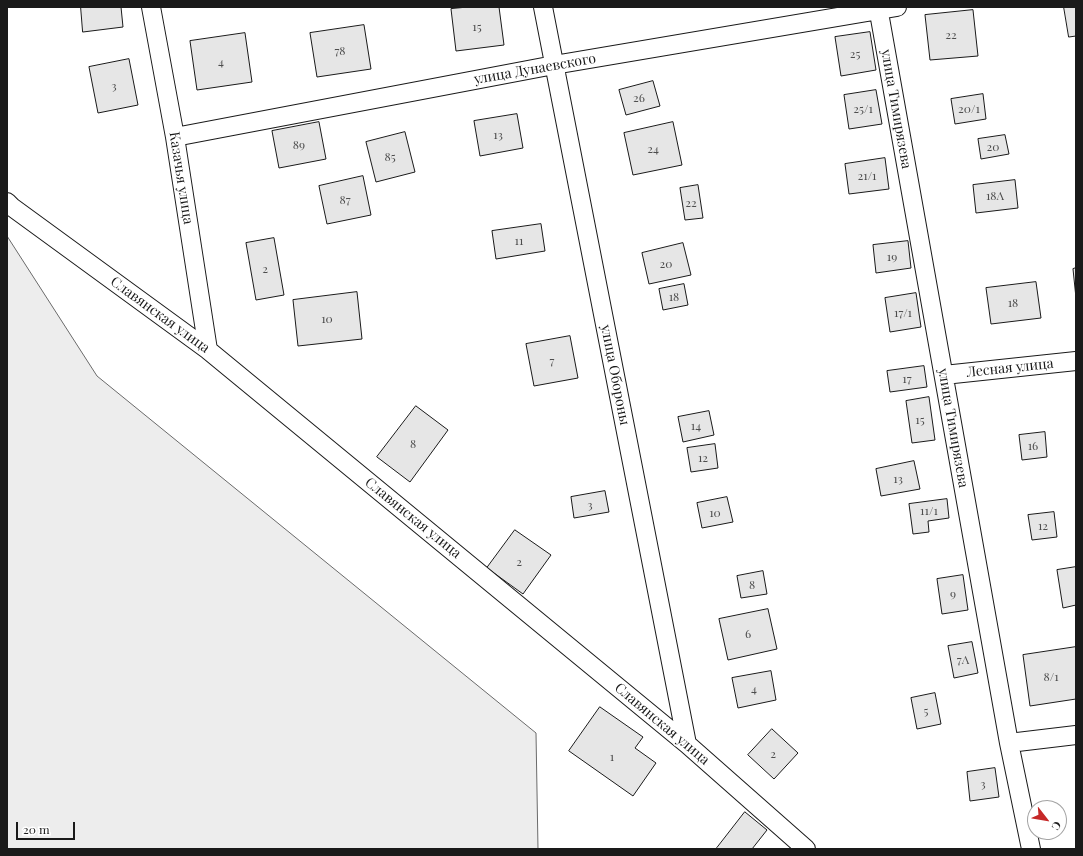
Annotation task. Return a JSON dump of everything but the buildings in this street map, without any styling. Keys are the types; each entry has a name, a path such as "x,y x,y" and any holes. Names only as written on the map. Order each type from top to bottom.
{"street":[{"name":"Казачья улица","path":"151,7 175,137 208,350"},
{"name":"улица Обороны","path":"543,7 687,744"},
{"name":"улица Дунаевского","path":"175,137 554,66 878,8 897,7"},
{"name":"улица Тимирязева","path":"878,8 1009,743 1030,849"},
{"name":"Славянская улица","path":"7,202 208,350 687,744 806,849"},
{"name":"Лесная улица","path":"944,375 1076,361"},
{"path":"1009,743 1076,735"}],"shaded area":[{"path":"7,236 97,376 536,733 538,849 7,849"}]}
